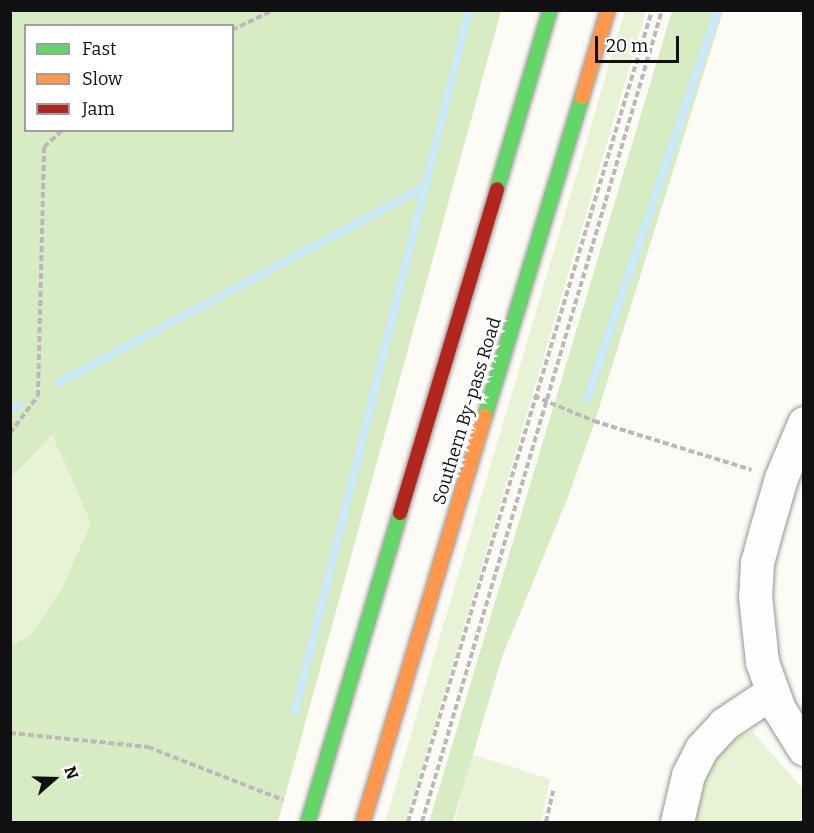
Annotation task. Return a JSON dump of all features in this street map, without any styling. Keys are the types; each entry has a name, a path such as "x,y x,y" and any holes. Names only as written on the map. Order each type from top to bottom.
{"highway":[{"name":"Southern By-pass Road","path":"308,822 550,10"},
{"name":"Southern By-pass Road","path":"363,822 608,10"}],"street":[{"path":"804,423 781,478 757,562 755,596 757,640 772,692 804,750"},
{"path":"677,822 688,775 702,748 724,724 772,692"}],"path":[{"path":"234,29 274,10"},
{"path":"408,822 534,396 652,10"},
{"path":"422,822 662,10"},
{"path":"10,433 38,396 44,147 61,132"},
{"path":"534,396 547,403 781,478"},
{"path":"10,733 148,747 312,808"},
{"path":"546,822 553,791"}],"green space":[{"path":"15,11 501,11 278,822 11,822 11,645 30,636 61,590 91,523 52,435 11,477 10,14"},
{"path":"625,11 646,11 406,822 385,822"},
{"path":"672,11 723,11 594,424 568,497 502,657 453,822 429,822"},
{"path":"52,435 91,523 61,590 30,636 11,645 11,477"},
{"path":"752,731 803,789 803,822 692,822 705,773 724,744"},
{"path":"471,754 550,779 541,822 455,822"}],"waterway":[{"path":"295,711 469,10"},
{"path":"587,399 718,10"},
{"path":"58,383 425,187"},
{"path":"10,409 19,405"}],"traffic: fast":[{"path":"497,189 550,10"},
{"path":"485,416 582,97"},
{"path":"308,822 400,513"}],"traffic: slow":[{"path":"582,97 608,10"},
{"path":"363,822 485,416"}],"traffic: jam":[{"path":"400,513 497,189"}]}
